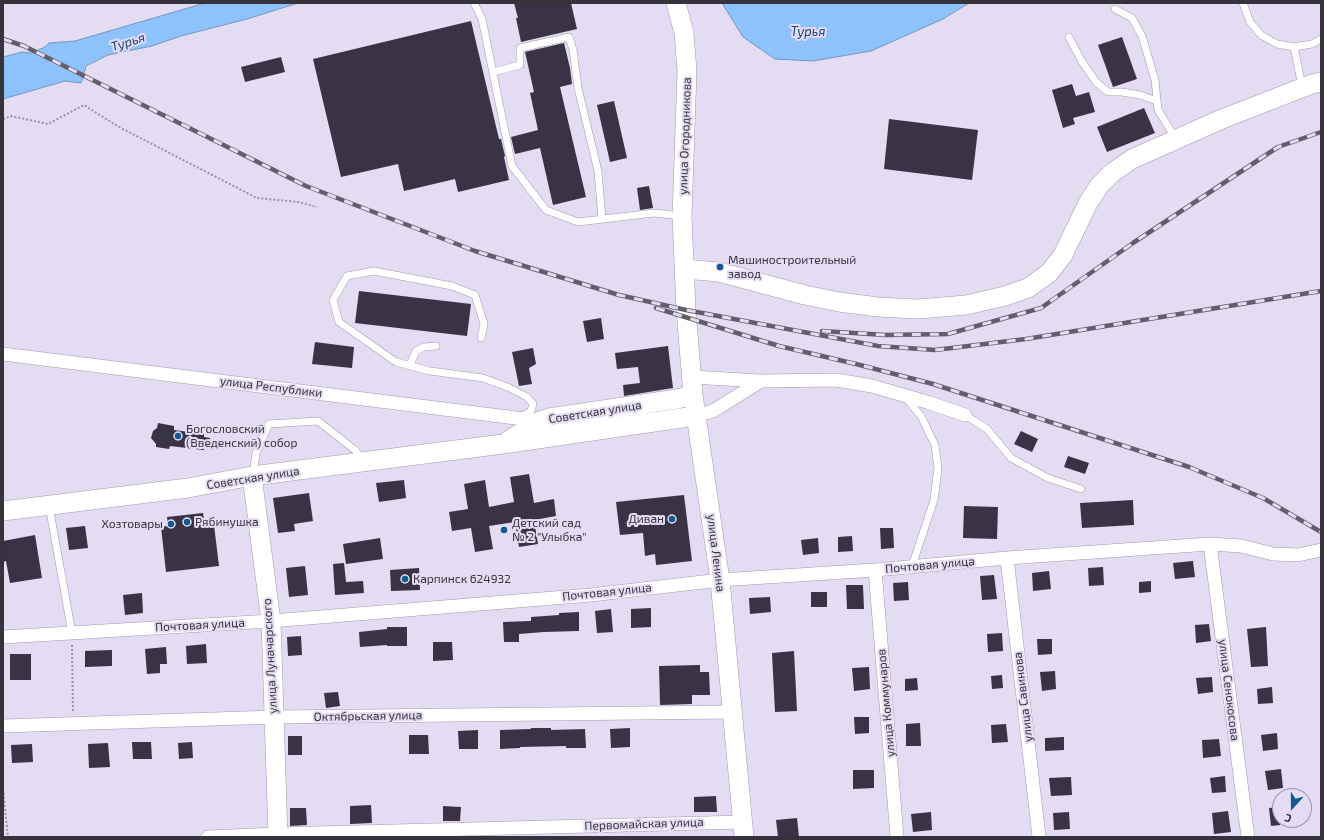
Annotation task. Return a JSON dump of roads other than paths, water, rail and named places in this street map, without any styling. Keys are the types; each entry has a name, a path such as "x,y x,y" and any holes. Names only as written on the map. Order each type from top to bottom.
{"street":[{"name":"улица Огородникова","path":"676,3 684,34 687,71 682,216 684,269"},
{"path":"684,269 719,272 805,295 839,302 878,307 918,309 966,305 1005,296 1028,288 1049,273 1063,255 1088,203 1099,186 1112,173 1132,159 1222,119 1321,82"},
{"name":"улица Ленина","path":"684,269 695,416 711,512 720,580 744,829"},
{"name":"улица Республики","path":"3,354 540,421"},
{"path":"692,386 761,381 836,380 872,386 965,415"},
{"path":"695,416 713,411 761,381"},
{"name":"Советская улица","path":"503,444 540,421 549,418 677,399 692,386"},
{"name":"Советская улица","path":"3,511 188,488 252,476 503,444 695,416"},
{"name":"улица Луначарского","path":"252,476 271,621 278,835"},
{"name":"Почтовая улица","path":"3,637 271,621 591,595 720,580 875,570 1007,558 1210,544 1241,546 1273,554 1298,555 1321,550"},
{"name":"улица Сенокосова","path":"1210,544 1248,837"},
{"name":"улица Савинова","path":"1007,558 1039,837"},
{"name":"улица Коммунаров","path":"875,570 897,837"},
{"name":"Октябрьская улица","path":"3,726 274,717 733,712"},
{"name":"Первомайская улица","path":"208,837 744,829"}],"lane":[{"path":"474,3 482,19 512,166 546,210 578,222 654,213 682,216"},
{"path":"1242,3 1250,22 1261,35 1277,44 1294,47 1312,44 1321,39"},
{"path":"1115,9 1132,18 1142,36 1155,80 1158,110 1176,139"},
{"path":"493,72 520,65 520,48 569,37 573,50 578,88 598,171 602,219"},
{"path":"1069,37 1080,60 1096,82 1108,92 1122,92 1140,95 1157,101"},
{"path":"1294,47 1302,88"},
{"path":"482,338 484,324 475,295 452,286 374,271 347,276 333,300 340,322 396,362 430,371 483,378 527,396 533,404 531,411 518,418"},
{"path":"410,365 416,351 424,347 436,346"},
{"path":"903,395 921,416 935,445 938,468 934,500 912,566"},
{"path":"965,415 987,429 1011,458 1048,478 1081,489"},
{"path":"252,476 256,453 269,424 318,421 355,450 363,461"},
{"path":"49,506 72,633"}],"water":[{"name":"Турья","path":"205,3 298,3 247,19 181,36 152,46 108,55 86,66 81,83 65,81 3,99 3,57 22,52 31,53 45,47 49,43 75,41"},
{"name":"Турья","path":"722,3 969,3 943,19 871,51 813,61 775,59 743,37"}],"railway":[{"path":"3,39 24,46 306,186 475,251 619,295 686,310 878,346 935,350 1026,339 1321,291"},
{"path":"822,331 885,335 948,334 1041,308 1133,243 1278,147 1321,132"},
{"path":"656,308 779,346 933,384 1189,467 1263,498 1321,532"}],"place":[{"name":"Машиностроительный завод","path":"720,267"},
{"name":"Богословский (Введенский) собор","path":"178,436"},
{"name":"Диван","path":"672,519"},
{"name":"Рябинушка","path":"187,522"},
{"name":"Хозтовары","path":"171,524"},
{"name":"Детский сад № 2 \"Улыбка\"","path":"504,530"},
{"name":"Карпинск 624932","path":"405,579"}]}
